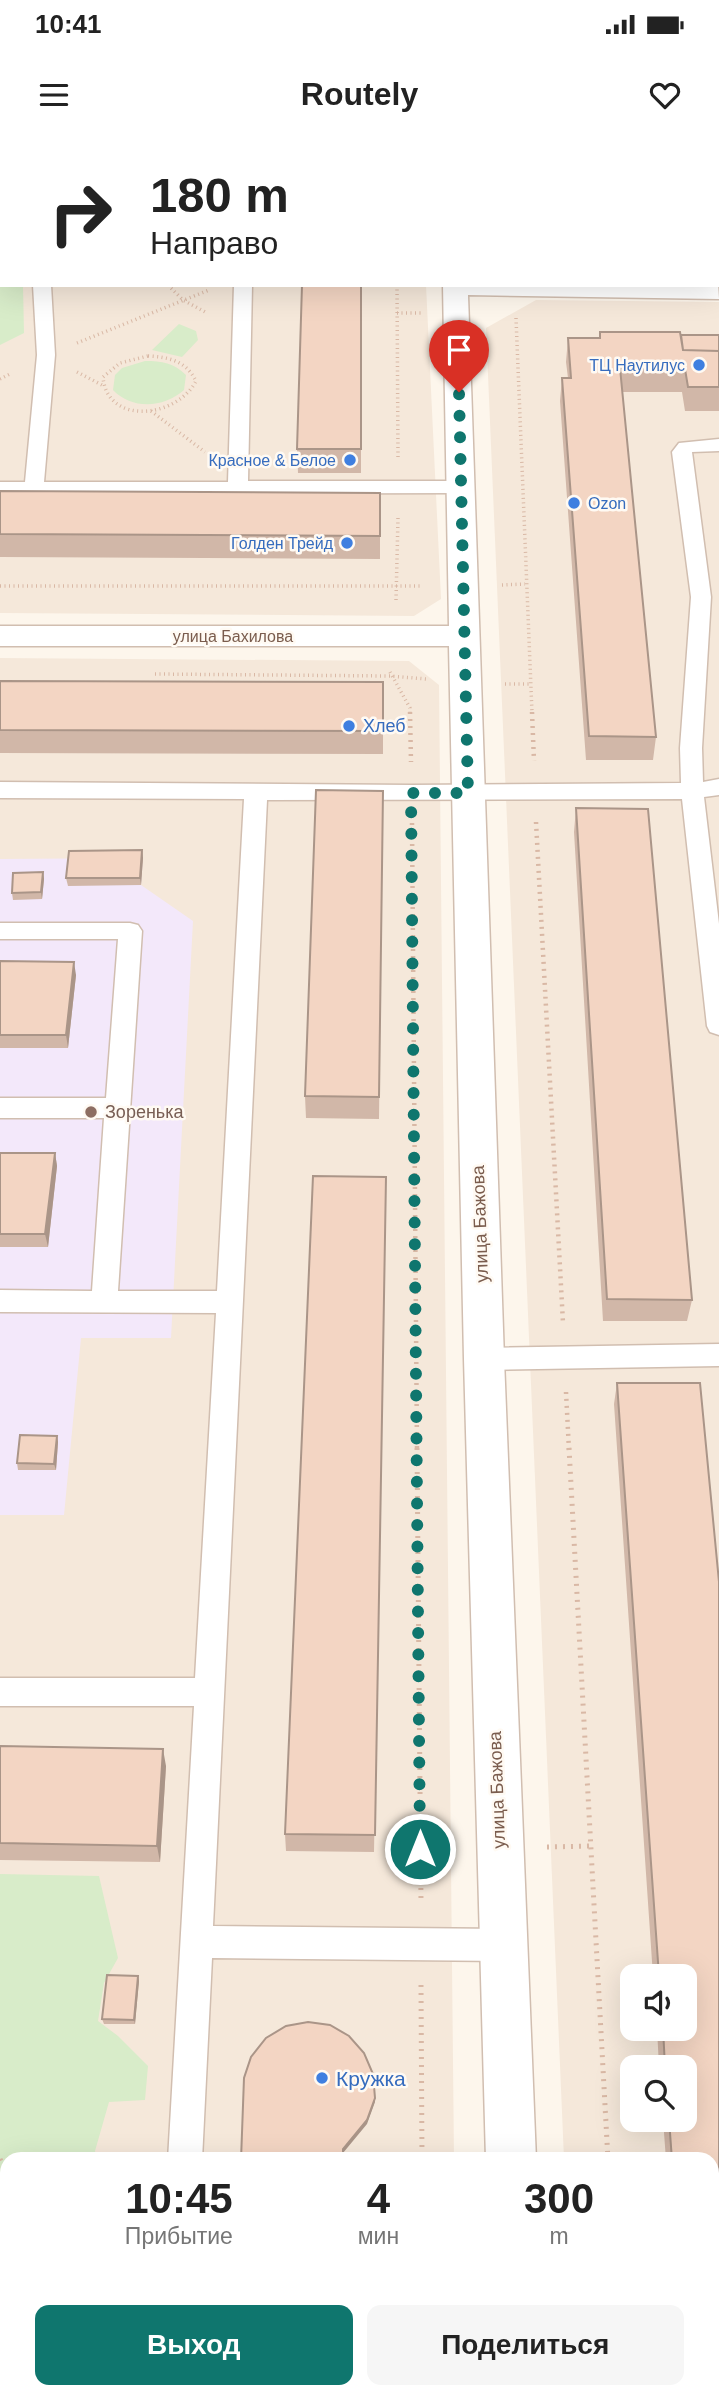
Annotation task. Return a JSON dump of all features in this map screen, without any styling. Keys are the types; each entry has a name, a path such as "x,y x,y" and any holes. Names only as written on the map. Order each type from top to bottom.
{"street":[{"name":"улица Бажова","path":"455,287 484,1359 511,2152"},
{"name":"улица Бажова","path":"486,287 719,291"},
{"name":"улица Бахилова","path":"0,636 466,636"}],"lane":[{"path":"34,488 46,355 43,287"},
{"path":"238,482 243,287"},
{"path":"719,445 686,447 682,452 701,597 691,748 692,791 714,948 719,1026"},
{"path":"0,488 238,482 462,487"},
{"path":"0,790 535,793 692,791 719,787"},
{"path":"185,2152 256,792"},
{"path":"0,931 130,931 104,1301"},
{"path":"0,1108 118,1108"},
{"path":"0,1301 231,1302"},
{"path":"484,1359 719,1355"},
{"path":"0,1692 209,1692"},
{"path":"196,1942 503,1945"}],"path":[{"path":"170,287 183,300 242,333"},
{"path":"46,355 214,287"},
{"path":"397,287 397,586 390,676 410,708 422,2152"},
{"path":"516,288 525,584 535,793 608,2152"},
{"path":"46,355 102,385"},
{"path":"162,357 186,366 196,381 188,398 164,409 150,411 121,407 104,394 102,385 103,377 110,369 133,358 162,357"},
{"path":"150,411 238,482"},
{"path":"0,586 397,586"},
{"path":"153,674 390,676 467,683 531,684"}],"shaded area":[{"path":"0,287 426,287 441,599 414,616 0,613"},
{"path":"536,300 719,302 719,2152 564,2152 486,328"},
{"path":"0,658 409,661 439,685 454,2152 0,2152"},
{"name":"Зоренька","path":"143,858 141,885 193,921 171,1338 81,1338 64,1515 0,1515 0,859"}],"green space":[{"path":"0,287 23,287 24,333 0,345"},
{"path":"179,324 196,331 198,340 182,357 152,350"},
{"path":"145,361 177,368 186,375 184,390 158,403 139,404 113,390 115,375 122,368"},
{"path":"0,1874 99,1876 118,1958 104,1983 98,2021 118,2036 148,2066 145,2100 109,2102 95,2152 0,2152"}],"building":[{"path":"302,287 361,287 361,449 297,449"},
{"path":"600,332 680,332 683,350 719,351 719,387 688,387 685,369 620,368 656,737 589,736 562,378 571,378 568,338 600,338"},
{"path":"681,335 719,335 719,351 683,350"},
{"path":"0,491 380,493 380,536 0,534"},
{"path":"0,681 383,682 383,731 0,730"},
{"path":"316,790 383,791 379,1097 305,1096"},
{"path":"576,808 648,809 692,1300 607,1299"},
{"path":"142,850 140,878 66,878 69,851"},
{"path":"43,872 41,892 12,893 13,873"},
{"path":"0,961 74,962 66,1035 0,1035"},
{"path":"0,1153 55,1153 45,1234 0,1234"},
{"path":"313,1176 386,1177 375,1835 285,1834"},
{"path":"617,1383 700,1383 719,1582 719,2152 671,2152 670,2132 697,2132 697,2055 664,2055 664,2041 697,2041 697,1964 658,1964"},
{"path":"20,1435 57,1436 54,1464 17,1463"},
{"path":"0,1746 163,1749 157,1846 0,1843"},
{"path":"107,1975 138,1976 134,2020 102,2019"},
{"path":"308,2022 330,2025 349,2036 364,2053 373,2074 375,2098 367,2120 343,2152 241,2152 244,2078 251,2057 266,2038 286,2026"}],"place":[{"name":"ТЦ Наутилус","path":"699,365"},
{"name":"Красное & Белое","path":"350,460"},
{"name":"Ozon","path":"574,503"},
{"name":"Голден Трейд","path":"347,543"},
{"name":"Хлеб","path":"349,726"},
{"name":"Зоренька","path":"91,1112"},
{"name":"Кружка","path":"322,2078"}],"route":[{"path":"420,1849 411,793 468,793 466,610 459,392"}]}
